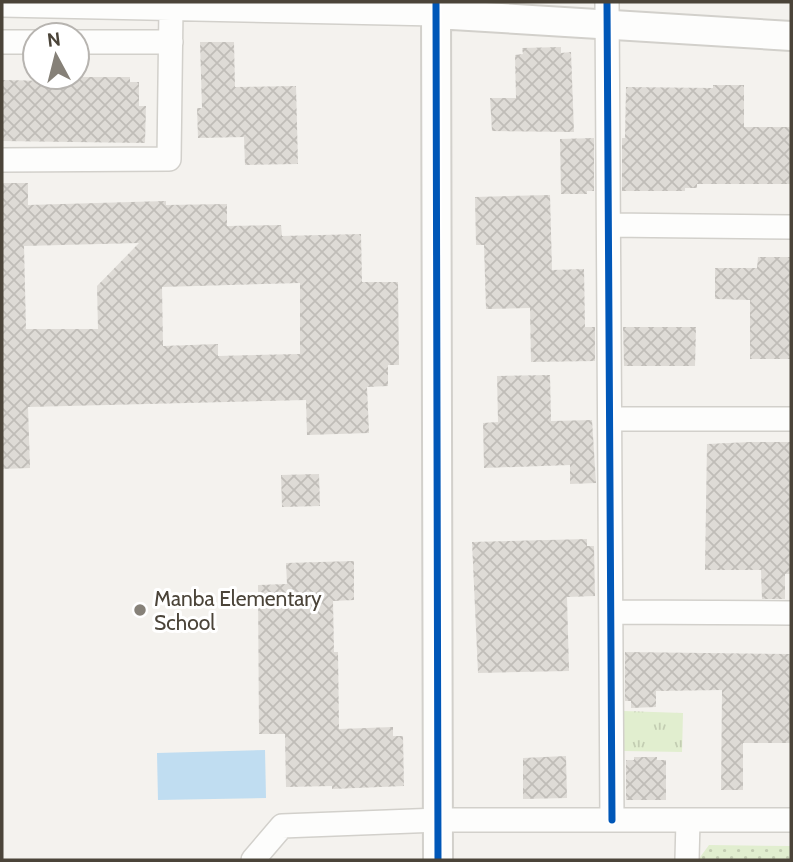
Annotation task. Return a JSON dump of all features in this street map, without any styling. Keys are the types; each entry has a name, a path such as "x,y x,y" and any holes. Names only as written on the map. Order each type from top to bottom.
{"street":[{"path":"2,5 436,8 608,13 791,36"},
{"path":"2,160 169,159 169,5"},
{"path":"436,8 438,860"},
{"path":"608,13 612,820"},
{"path":"2,42 21,42"},
{"path":"91,42 170,42"},
{"path":"609,225 791,227"},
{"path":"610,419 791,419"},
{"path":"611,612 791,613"},
{"path":"253,860 282,826 439,820 791,820"},
{"path":"687,860 688,820"}],"green space":[{"path":"624,711 683,713 682,752 623,751"},
{"path":"709,845 791,846 791,860 698,860"}],"water":[{"path":"265,750 266,798 158,800 157,753"}],"building":[{"path":"200,42 234,42 235,87 296,86 298,164 245,165 244,137 198,138 197,108 202,108"},
{"path":"561,47 561,53 571,52 574,132 492,131 490,98 516,98 515,55 523,54 522,48"},
{"path":"91,77 130,77 130,82 139,82 139,106 146,106 145,143 2,141 2,80 21,80 21,91 91,91"},
{"path":"713,85 744,85 744,127 791,127 791,184 697,184 697,188 685,188 685,191 622,191 626,87 713,88"},
{"path":"594,138 594,191 587,191 587,194 561,194 560,139"},
{"path":"2,183 28,183 28,205 166,201 166,205 227,204 227,226 281,225 282,236 361,234 362,282 398,282 399,365 388,365 388,386 367,387 369,433 307,435 306,400 28,407 30,468 2,469","holes":["139,243 97,286 98,329 26,329 24,246","300,283 300,354 218,356 218,344 163,346 162,287"]},
{"path":"550,195 552,270 584,269 585,327 595,327 595,361 531,362 530,308 486,309 484,245 476,245 475,197"},
{"path":"758,257 791,257 791,359 750,359 750,300 715,299 715,268 757,268"},
{"path":"623,327 696,327 695,366 624,366"},
{"path":"550,375 551,421 592,420 596,483 570,484 570,465 484,468 483,423 498,422 497,376"},
{"path":"791,442 791,574 785,574 785,599 762,599 761,570 705,570 707,444"},
{"path":"319,474 320,506 282,507 281,475"},
{"path":"587,539 587,546 594,546 595,596 567,597 569,671 478,673 472,542"},
{"path":"354,561 354,600 333,601 334,652 338,652 339,729 393,727 393,736 403,736 404,786 332,789 332,786 286,787 285,734 259,734 258,585 287,584 286,563"},
{"path":"625,652 791,654 791,743 743,743 743,790 721,790 722,690 656,691 656,707 631,708 631,701 625,701"},
{"path":"566,756 567,798 523,799 523,758"},
{"path":"634,757 657,757 657,760 666,760 666,800 626,800 626,760 634,760"}],"cycle path":[{"path":"436,2 438,860"},
{"path":"607,2 612,820"}],"place":[{"name":"Manba Elementary School","path":"140,610"}]}
